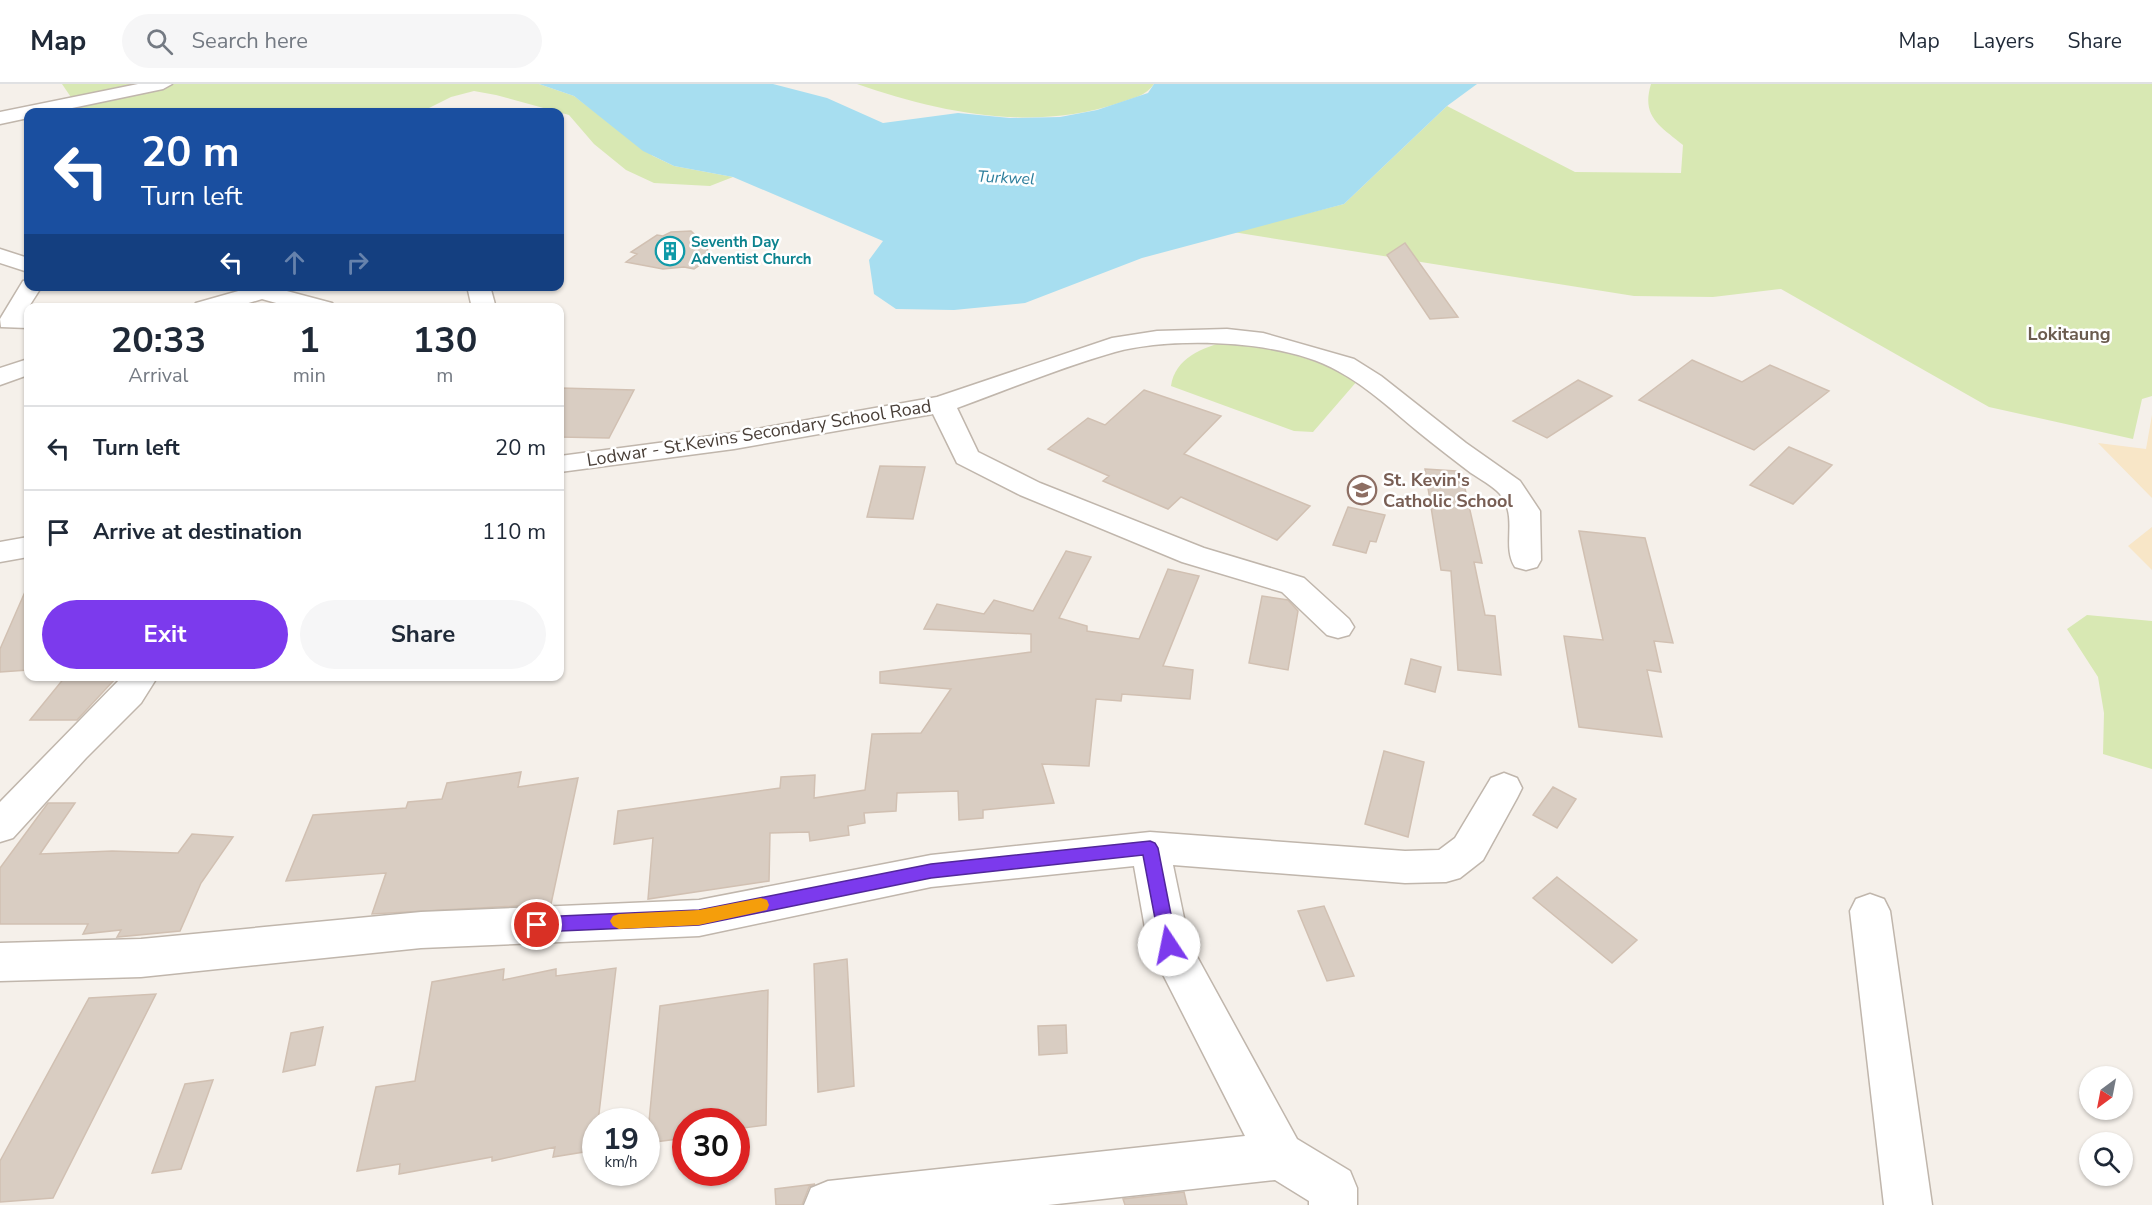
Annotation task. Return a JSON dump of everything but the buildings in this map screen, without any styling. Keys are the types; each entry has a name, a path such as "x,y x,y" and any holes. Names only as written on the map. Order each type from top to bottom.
{"street":[{"path":"35,108 99,90 163,84"},
{"path":"0,118 24,111"},
{"path":"0,256 24,264"},
{"path":"24,321 10,322 28,291"},
{"path":"222,303 262,292 305,303"},
{"name":"Lodwar - St.Kevins Secondary School Road","path":"564,463 734,441 942,404 1112,345 1157,338 1199,336 1282,344 1345,364 1372,381 1456,449 1510,487 1525,511 1526,560"},
{"path":"0,377 24,368"},
{"path":"942,404 967,456 1030,489 1193,555 1293,585 1338,627"},
{"path":"0,552 24,548"},
{"path":"0,827 73,748 129,694 138,681"},
{"path":"1,963 141,958 421,930 699,918 931,871 1150,848 1405,867 1446,866 1469,849 1504,788"},
{"path":"1150,848 1169,945 1280,1156 1333,1188 1333,1205"},
{"path":"1870,911 1908,1205"},
{"path":"828,1205 1280,1156"}],"green space":[{"path":"62,84 539,84 574,96 653,156 674,166 733,177 710,186 654,183 626,170 594,144 569,115 564,114 564,108 543,108 474,91 451,97 429,108 78,108"},
{"path":"857,84 1154,84 1139,96 1087,112 1021,117 954,110"},
{"path":"1651,84 2152,84 2152,396 2142,399 2133,439 1989,407 1781,289 1713,297 1634,296 1233,232 1344,204 1447,106 1575,172 1681,173 1683,145 1660,126 1651,113 1649,95"},
{"path":"1228,341 1294,355 1325,365 1358,380 1313,432 1294,431 1171,386 1178,368 1184,361 1200,350"},
{"path":"2087,615 2152,621 2152,769 2103,754 2104,713 2098,677 2067,629"}],"sand":[{"path":"2152,415 2152,498 2098,443 2146,449"},
{"path":"2152,527 2152,570 2128,546"}],"water":[{"name":"Turkwel","path":"539,84 773,84 827,98 883,123 958,113 1010,118 1060,117 1097,110 1148,93 1154,84 1477,84 1447,106 1344,204 1142,258 1025,303 954,310 896,309 874,294 869,260 883,241 733,177 674,166 643,151 574,96"}],"slow traffic":[{"path":"619,921 699,918 761,905"}],"place":[{"name":"Seventh Day Adventist Church","path":"670,251"},
{"name":"St. Kevin's Catholic School","path":"1362,490"}],"district":[{"name":"Lokitaung","path":"2069,334"}],"route":[{"path":"537,925 699,918 931,871 1150,848 1169,945"}]}
